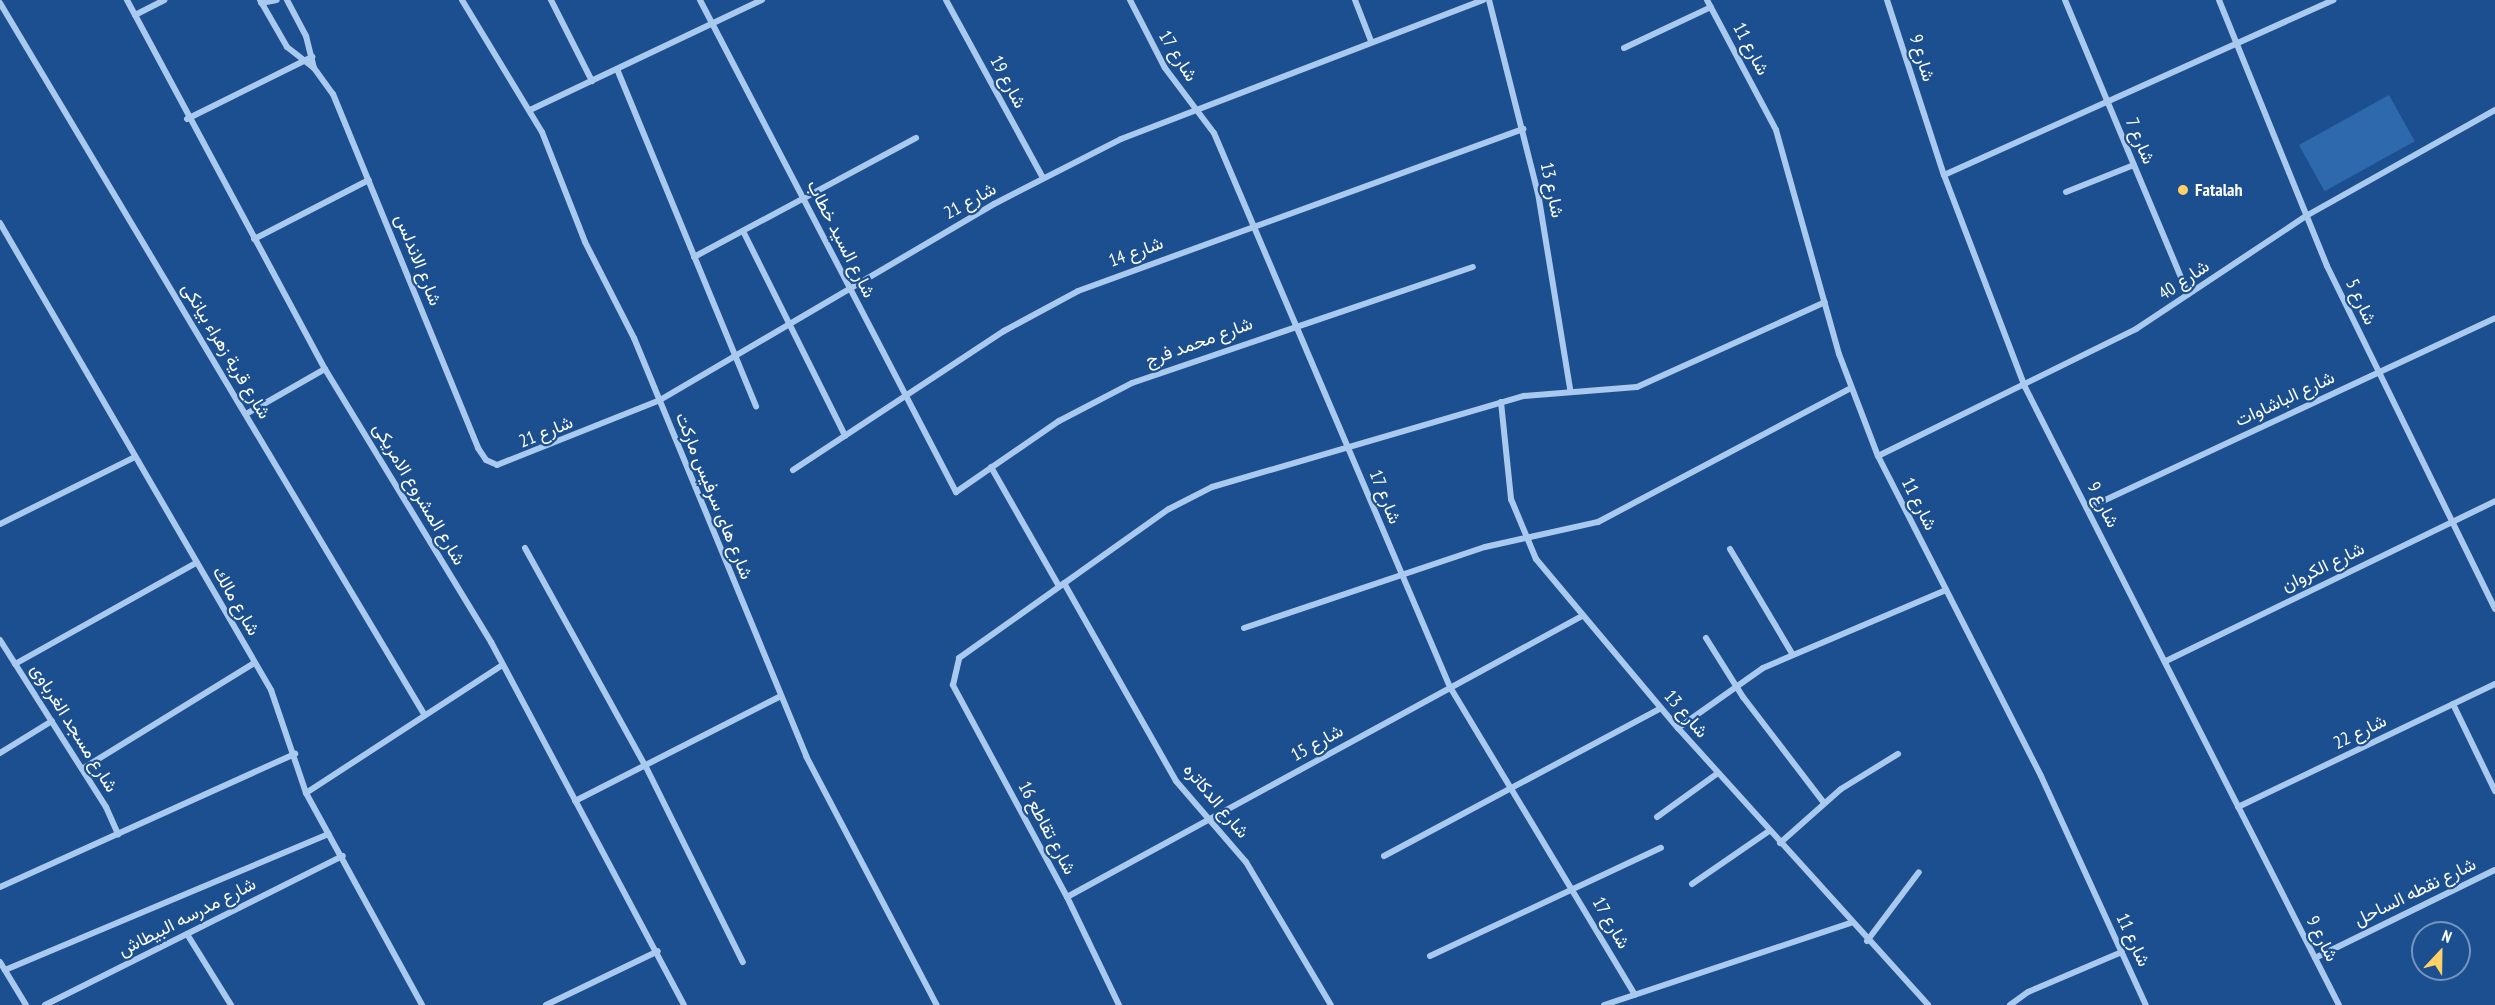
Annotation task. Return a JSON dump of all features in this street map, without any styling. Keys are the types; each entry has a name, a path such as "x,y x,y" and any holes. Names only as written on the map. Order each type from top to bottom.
{"street":[{"name":"شارع المشروع الامريكى","path":"127,0 187,119 325,369 502,666 658,951 684,1005"},
{"path":"135,15 164,0"},
{"path":"260,2 277,0"},
{"name":"شارع الاندلس","path":"287,0 312,57 314,68 338,103 476,442 491,463"},
{"name":"شارع هاى سرفيس ماركت","path":"462,0 530,110 585,242 614,292 660,400 779,697 937,1005"},
{"path":"550,0 592,81"},
{"name":"شارع السيد خطاب","path":"700,0 956,492"},
{"path":"530,110 762,0"},
{"name":"شارع 19","path":"946,0 1043,178"},
{"name":"شارع 17","path":"1130,0 1165,68 1214,133 1401,577 1450,687 1509,789 1573,889 1635,995"},
{"path":"1355,0 1371,41"},
{"name":"شارع 21","path":"491,463 510,462 660,400 1043,178 1195,107 1483,0"},
{"name":"شارع 13","path":"1489,0 1523,129 1551,257 1570,389"},
{"name":"شارع 11","path":"1707,0 1776,130 1851,388 1878,456 2041,776 2146,1005"},
{"name":"شارع 9","path":"1887,0 1944,175 2025,387 2339,1005"},
{"name":"شارع 7","path":"2065,0 2188,294"},
{"name":"شارع 5","path":"2219,0 2306,216 2378,373 2495,609"},
{"path":"1944,175 2333,0"},
{"name":"شارع الاندلس","path":"260,2 279,36 304,62 314,68"},
{"name":"شارع قرية زهراء بيانكى","path":"0,3 424,714"},
{"path":"1624,48 1711,7"},
{"path":"187,119 312,57"},
{"path":"617,69 756,406"},
{"name":"شارع 40","path":"1878,456 2025,387 2136,329 2306,216 2495,110"},
{"name":"شارع 14","path":"793,470 1004,331 1078,291 1253,225 1523,129"},
{"path":"694,257 916,138"},
{"path":"2066,192 2134,165"},
{"path":"254,239 369,180"},
{"name":"شارع مالك","path":"1,228 271,690 295,754 306,793 343,856 422,1005"},
{"path":"743,231 845,436"},
{"name":"شارع محمد فرج","path":"956,492 1059,421 1123,387 1296,324 1473,267"},
{"path":"1061,585 1190,497 1500,402 1570,389 1637,387 1825,302"},
{"name":"شارع الباشاوات","path":"2088,508 2495,318"},
{"path":"246,414 325,369"},
{"path":"1244,628 1524,539 1598,522 1851,388"},
{"name":"شارع 13","path":"1500,402 1511,499 1524,539 1582,616 1677,728 1867,941 1928,1005"},
{"path":"0,524 135,457"},
{"name":"شارع الدكاتره","path":"991,467 1176,781 1246,862 1331,1005"},
{"name":"شارع الكروان","path":"2166,661 2495,501"},
{"path":"525,548 645,765 743,962"},
{"path":"1730,549 1793,655"},
{"path":"15,664 196,563"},
{"name":"شارع تقاطع 16","path":"1061,585 966,652 954,666 953,685 1067,897 1119,1005"},
{"path":"1677,728 1734,685 1793,655 1946,590"},
{"name":"شارع 15","path":"1067,897 1582,616"},
{"path":"1706,638 1734,685 1824,803"},
{"name":"شارع مسجد الغرباوى","path":"0,640 82,769 118,834"},
{"path":"82,769 254,663"},
{"path":"306,793 424,714 502,666"},
{"name":"شارع 22","path":"2238,807 2495,684"},
{"path":"575,801 779,697"},
{"path":"2453,704 2495,791"},
{"path":"1384,855 1660,708"},
{"path":"0,753 52,721"},
{"path":"0,887 295,754"},
{"path":"1780,843 1824,803 1898,754"},
{"path":"1657,817 1718,773"},
{"path":"1692,884 1769,831"},
{"path":"5,970 329,834"},
{"path":"1430,956 1660,848"},
{"name":"شارع مدرسه البيطاش","path":"45,1005 343,856"},
{"name":"شارع نقطه الساحل","path":"2315,958 2495,870"},
{"path":"1867,941 1919,872"},
{"path":"1604,1005 1851,923"},
{"path":"187,934 231,1005"},
{"path":"546,1005 658,951"},
{"path":"2010,1005 2028,992 2122,952"},
{"path":"0,962 26,1005"}],"shaded area":[{"path":"2389,95 2415,141 2325,191 2299,145"}],"place":[{"name":"Fatalah","path":"2183,190"}]}
